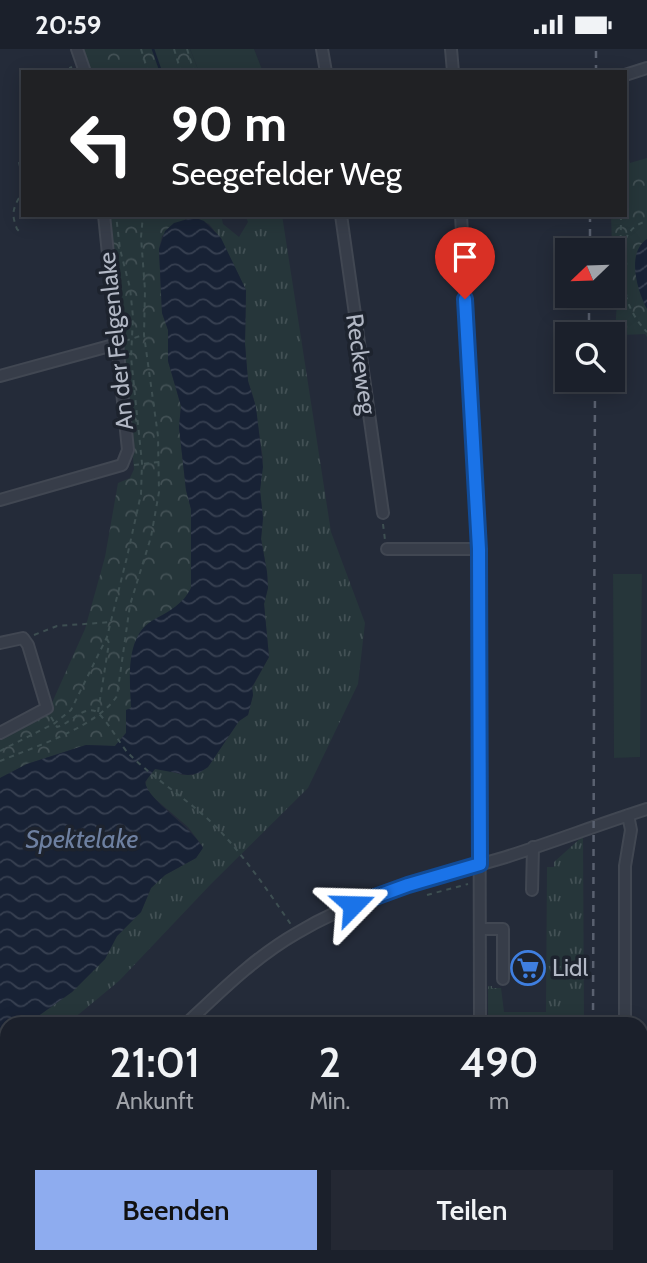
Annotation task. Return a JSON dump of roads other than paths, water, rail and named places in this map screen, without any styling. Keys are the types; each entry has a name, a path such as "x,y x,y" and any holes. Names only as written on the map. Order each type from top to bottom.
{"street":[{"path":"77,49 84,67"},
{"path":"322,49 326,70"},
{"path":"451,49 453,70"},
{"path":"627,74 647,68"},
{"name":"An der Felgenlake","path":"0,500 122,465 128,450 104,217"},
{"name":"Reckeweg","path":"341,217 383,513"},
{"path":"461,217 479,549 480,1017"},
{"path":"0,376 117,344"},
{"path":"387,549 479,549"},
{"path":"0,643 23,638 28,645 47,708 0,733"},
{"path":"194,1017 243,971 296,933 381,894 647,809"},
{"path":"625,1017 625,866 631,830 628,815"},
{"path":"532,890 533,847"},
{"path":"480,929 503,929 503,979"}],"water":[{"name":"Spektelake","path":"193,217 204,221 221,238 246,290 245,344 248,381 256,407 263,467 260,490 263,518 261,539 267,572 268,588 264,604 269,657 252,687 253,695 248,715 239,721 208,767 199,773 188,775 155,769 145,782 161,805 197,839 203,848 196,858 165,875 151,888 141,912 117,936 105,959 72,992 37,1017 0,1017 0,778 27,764 86,745 115,746 126,733 126,710 131,708 131,659 138,636 145,626 180,603 191,588 191,509 186,490 179,427 181,406 168,361 168,330 162,313 159,249 165,231 174,223"},
{"path":"647,239 647,309 637,282 635,262 641,245"}],"waterway":[{"path":"153,49 160,70"}],"railway":[{"path":"596,49 596,70"},
{"path":"590,217 590,238"},
{"path":"589,308 589,322"},
{"path":"593,1017 595,392"}],"place":[{"name":"Lidl","path":"528,968"}]}
